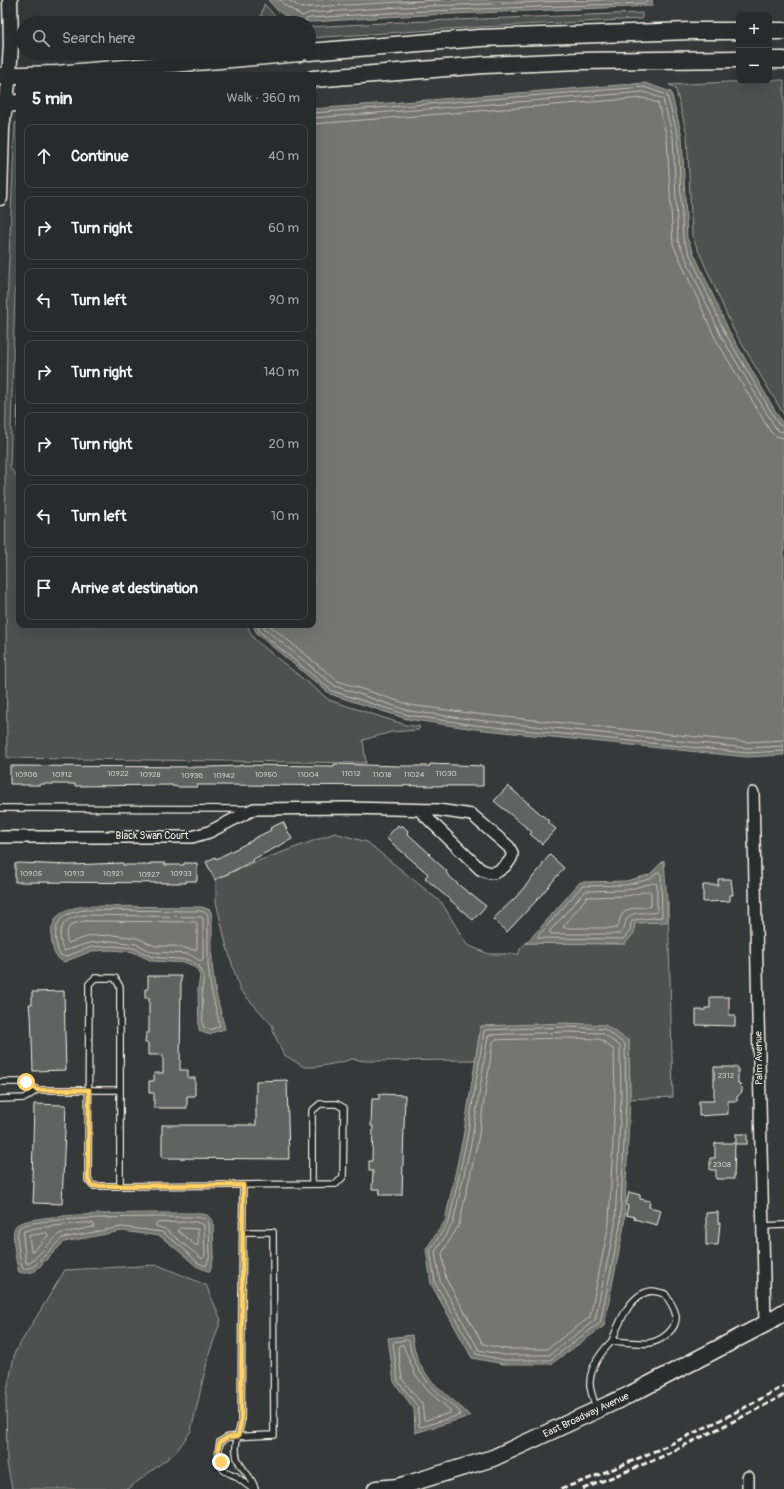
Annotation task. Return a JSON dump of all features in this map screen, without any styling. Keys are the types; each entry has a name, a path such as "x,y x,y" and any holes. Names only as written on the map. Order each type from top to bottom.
{"main road":[{"path":"316,51 480,38 691,31 736,31"},
{"path":"772,31 784,31"},
{"path":"75,72 217,60"},
{"path":"316,80 483,65 594,61 736,60"},
{"path":"772,60 784,60"},
{"name":"East Broadway Avenue","path":"376,1489 398,1487 493,1458 629,1396 765,1324 784,1312"}],"street":[{"path":"0,198 8,104 13,75 10,0"},
{"name":"Palm Avenue","path":"753,793 765,1324"},
{"name":"Black Swan Court","path":"0,837 192,837 209,832 254,809 346,808 438,810 472,815 509,847 512,852 511,858 501,869 493,873 488,873 480,868 419,810"},
{"path":"748,1477 748,1489"}],"lane":[{"path":"0,808 254,809"},
{"path":"120,1186 120,987 115,978 95,978 89,984 88,1180 92,1186 120,1186 243,1185 336,1184 343,1177 344,1108 337,1104 320,1104 312,1111 312,1184"},
{"path":"0,1082 26,1082 37,1090"},
{"path":"0,1099 25,1098 37,1090 120,1090"},
{"path":"243,1185 241,1423 236,1448 237,1459 250,1477 255,1489"},
{"path":"763,1226 784,1225"},
{"path":"243,1232 273,1232 274,1435 228,1437 220,1442 218,1448 224,1470 236,1476 246,1485 255,1489"},
{"path":"596,1410 590,1387 592,1372 601,1352 612,1341 618,1326 634,1300 642,1294 654,1291 665,1294 672,1305 676,1317 673,1328 666,1336 652,1343 638,1344 612,1341"}],"shaded area":[{"path":"264,4 276,16 261,16"},
{"path":"642,13 642,19 479,27 316,38 316,27"},
{"path":"772,80 784,80 784,415 733,329 692,236 687,134 676,90 674,87 669,85 736,82 736,84 772,84"},
{"path":"16,123 16,287 10,467 16,476 16,628 248,628 254,639 329,700 406,725 420,727 418,730 392,732 363,740 366,763 7,758 5,466 8,280"},
{"path":"335,833 367,842 442,903 467,945 489,954 519,954 520,949 526,943 625,944 634,923 666,921 668,901 673,1097 630,1099 629,1041 481,1026 475,1060 366,1061 351,1059 316,1067 304,1067 283,1054 273,1031 273,1026 240,990 226,944 216,902 216,879 258,861"},
{"path":"158,1265 206,1285 221,1320 209,1354 191,1431 176,1452 128,1489 12,1489 7,1463 6,1396 15,1352 65,1270"}],"water":[{"path":"268,0 652,0 653,6 401,16 316,22 316,16 285,16"},
{"path":"645,83 671,92 682,136 687,238 729,331 784,426 784,755 747,757 475,729 407,719 330,694 257,634 254,628 316,628 316,109"},
{"path":"664,860 667,922 635,923 634,933 625,944 526,943 580,882 626,881 649,875"},
{"path":"83,906 202,907 210,910 212,916 212,964 215,989 225,1029 214,1032 211,1035 199,1030 198,989 200,976 197,969 187,963 152,961 133,952 112,950 92,951 64,962 58,958 52,947 51,936 54,921 60,914 73,908"},
{"path":"567,1023 605,1025 629,1041 630,1099 624,1226 604,1326 551,1364 503,1364 472,1358 431,1284 426,1249 445,1221 463,1137 481,1026"},
{"path":"197,1213 207,1215 213,1221 214,1255 210,1272 196,1266 160,1236 122,1231 64,1242 35,1271 23,1273 19,1272 18,1269 14,1248 14,1231 15,1227 24,1222 43,1218 100,1214"},
{"path":"412,1335 419,1363 425,1373 432,1382 470,1416 415,1433 414,1409 394,1382 388,1338"}],"building":[{"path":"334,764 430,766 430,764 483,766 483,786 197,785 197,787 179,787 172,785 75,786 75,784 10,784 10,766 209,767 240,765 334,766"},
{"path":"508,786 549,821 548,822 556,829 542,844 530,834 532,832 494,801"},
{"path":"283,822 292,839 215,880 206,862 215,857 216,859 253,840 271,830 270,828"},
{"path":"398,825 400,827 402,825 408,831 407,833 447,871 446,873 460,886 486,906 473,920 425,878 428,874 386,838"},
{"path":"550,855 564,868 507,932 493,919 516,897"},
{"path":"123,863 123,865 150,865 150,863 165,863 165,865 184,865 184,863 197,863 197,881 186,881 186,883 15,882 15,864 69,865"},
{"path":"718,879 731,879 733,895 730,895 730,901 703,902 703,885 718,885"},
{"path":"148,976 181,976 180,1070 188,1070 188,1078 195,1078 195,1096 187,1096 187,1108 154,1108 154,1093 149,1093 149,1081 154,1081 154,1073 163,1073 163,1055 148,1055 148,1043 145,1043 146,1033 149,1033 149,998 145,998 145,989 148,989"},
{"path":"64,991 66,1070 33,1071 31,1013 29,1004 32,1004 32,992"},
{"path":"710,997 729,997 729,1015 735,1015 735,1026 696,1025 696,1010 705,1010 705,1008 710,1008"},
{"path":"714,1067 738,1067 738,1083 742,1087 742,1092 737,1097 737,1101 728,1101 728,1114 699,1116 699,1101 714,1101"},
{"path":"287,1080 289,1159 162,1158 162,1125 256,1125 256,1081"},
{"path":"379,1094 405,1095 402,1195 379,1195 380,1189 372,1189 373,1171 369,1171 369,1161 372,1161 372,1099 379,1099"},
{"path":"34,1104 66,1105 62,1204 33,1203 34,1181 32,1181"},
{"path":"736,1134 747,1134 747,1144 736,1144"},
{"path":"715,1143 735,1143 734,1179 716,1179 716,1170 710,1170 710,1158 715,1158"},
{"path":"629,1192 640,1195 640,1199 650,1201 649,1207 661,1210 657,1225 634,1219 635,1217 626,1215 628,1206 626,1205"},
{"path":"718,1212 718,1223 720,1223 718,1245 706,1245 706,1213"}],"railway":[{"path":"561,1489 647,1455 703,1429 784,1386"},
{"path":"583,1489 659,1458 784,1395"}],"route":[{"path":"26,1082 37,1090 89,1090 88,1180 92,1186 243,1185 241,1423 238,1436 224,1438 220,1442 218,1448 221,1462"}]}
